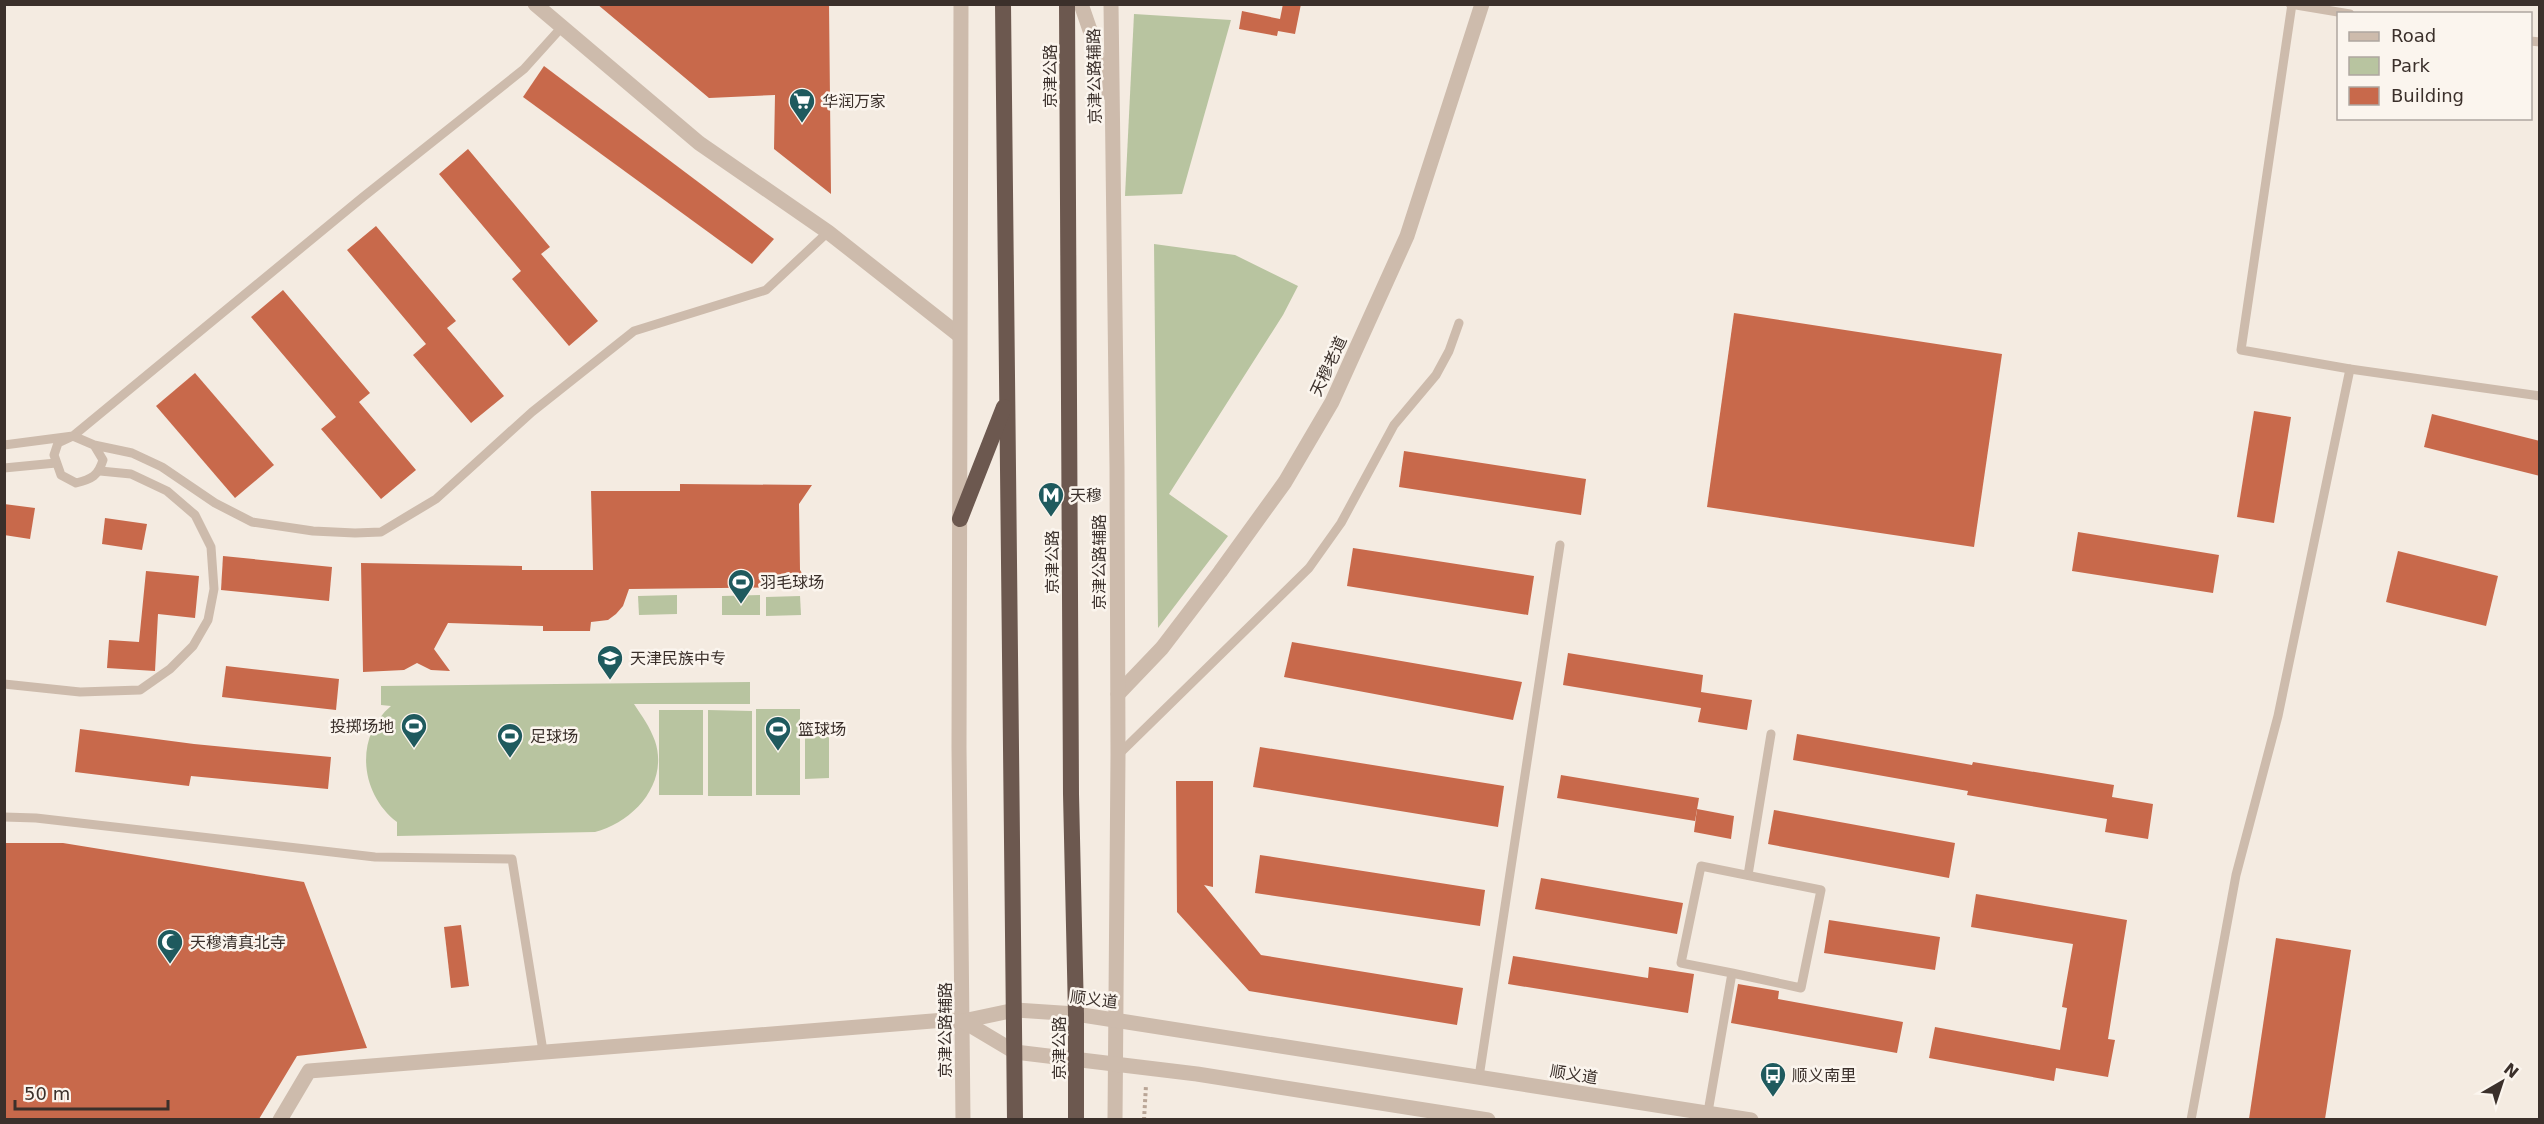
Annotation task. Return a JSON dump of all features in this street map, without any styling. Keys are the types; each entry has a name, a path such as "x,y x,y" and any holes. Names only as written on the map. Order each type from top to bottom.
{"highway":[{"path":"1003,4 1015,1119"},
{"name":"京津公路","path":"1067,4 1071,794 1077,1060 1076,1119"},
{"path":"960,519 1008,398"}],"street":[{"path":"535,4 699,143 828,232 959,335"},
{"name":"京津公路辅路","path":"961,4 959,747 963,1119"},
{"path":"1082,4 1093,39 1114,148"},
{"name":"京津公路辅路","path":"1111,4 1118,694 1115,1119"},
{"name":"天穆老道","path":"1118,694 1162,648 1220,572 1285,482 1332,402 1407,236 1482,4"},
{"name":"顺义道","path":"280,1119 309,1071 945,1020 963,1021 1015,1010 1076,1014 1479,1077 1653,1112 1708,1112 1750,1119"},
{"path":"963,1021 1015,1052 1197,1074 1488,1119"}],"lane":[{"path":"2337,12 2291,5 2241,350 2350,369 2540,396"},
{"path":"94,446 103,460 100,471 94,478 76,483 61,476 54,455 58,444 73,436 363,197 524,69 561,28"},
{"path":"4,445 73,436 94,446 132,453 162,467 215,503 252,522 312,531 355,533 381,531 436,499 532,412 634,332 766,290 828,232"},
{"path":"1118,755 1309,568 1341,524 1394,425 1436,375 1449,351 1459,323"},
{"path":"2191,1119 2236,875 2278,716 2350,369"},
{"path":"4,468 56,463"},
{"path":"4,684 80,692 140,690 170,669 193,646 208,620 214,589 211,547 195,515 166,491 131,474 100,471"},
{"path":"1479,1077 1560,544"},
{"path":"1748,875 1771,734"},
{"path":"4,817 36,818 375,857 512,859 543,1051"},
{"path":"1701,866 1821,890 1802,988 1731,973 1681,963 1701,866"},
{"path":"1708,1112 1731,973"}],"path":[{"path":"1144,1119 1146,1069"}],"green space":[{"path":"1134,14 1231,20 1182,194 1125,196"},
{"path":"1154,244 1235,255 1298,286 1283,315 1169,494 1228,536 1158,628"},
{"path":"677,595 677,614 639,615 638,596"},
{"name":"羽毛球场","path":"760,595 760,615 722,615 722,596"},
{"path":"800,596 801,615 766,616 766,597"},
{"path":"750,682 750,704 634,704 655,741 658,757 657,772 652,786 635,810 609,827 595,832 397,836 397,822 375,796 369,781 366,765 371,733 379,719 391,706 381,705 381,686"},
{"name":"篮球场","path":"756,709 800,709 800,795 756,795"},
{"path":"659,710 703,710 703,795 659,795"},
{"name":"篮球场","path":"708,710 752,711 752,796 708,796"},
{"path":"805,725 829,725 829,778 805,779"}],"building":[{"name":"华润万家","path":"597,4 829,4 831,194 774,149 775,95 709,98"},
{"path":"1283,4 1301,4 1295,34 1278,31 1277,36 1239,29 1242,11 1280,19"},
{"path":"544,66 774,239 752,264 523,97"},
{"path":"468,149 550,247 541,254 598,321 569,346 512,279 521,271 439,174"},
{"path":"376,226 456,321 447,328 504,396 471,423 413,355 426,344 347,250"},
{"path":"283,290 370,393 359,402 416,470 381,499 321,429 336,417 251,317"},
{"path":"1734,313 2002,354 1974,547 1707,507"},
{"path":"195,373 274,465 235,498 156,406"},
{"path":"2254,411 2291,417 2274,523 2237,517"},
{"path":"2432,414 2540,441 2540,476 2424,447"},
{"path":"1404,451 1586,479 1581,515 1399,487"},
{"path":"680,484 812,485 799,504 800,570 807,581 802,587 629,589 623,606 616,614 608,620 591,622 590,631 543,631 543,626 448,623 434,649 450,671 431,670 417,663 404,670 363,672 361,563 522,566 522,570 593,570 591,491 680,491"},
{"path":"4,504 35,508 30,539 4,535"},
{"path":"105,518 147,524 142,550 102,544"},
{"path":"2078,532 2219,555 2213,593 2072,571"},
{"path":"1353,548 1534,576 1528,615 1347,586"},
{"path":"2398,551 2498,576 2486,626 2386,602"},
{"path":"223,556 332,567 329,601 221,590"},
{"path":"146,571 199,576 195,618 158,614 155,671 107,668 109,640 139,642"},
{"path":"1292,642 1522,682 1513,720 1284,677"},
{"path":"1568,653 1703,675 1701,692 1752,700 1747,730 1698,722 1701,708 1563,685"},
{"path":"226,666 339,679 336,710 222,697"},
{"path":"80,729 194,744 331,757 328,789 191,776 189,786 75,772"},
{"path":"1797,734 1972,765 1973,762 2114,785 2112,797 2153,804 2148,839 2105,832 2107,819 1967,795 1968,791 1793,760"},
{"path":"1260,747 1504,786 1498,827 1253,787"},
{"path":"1561,775 1699,798 1695,821 1557,798"},
{"path":"1176,781 1213,781 1213,887 1204,885 1261,955 1463,988 1457,1025 1249,991 1177,912"},
{"path":"1697,809 1734,816 1731,839 1694,832"},
{"path":"1774,810 1955,843 1949,878 1768,844"},
{"name":"天穆清真北寺","path":"4,843 63,843 304,882 367,1048 297,1056 259,1119 4,1119"},
{"path":"1260,855 1485,890 1480,926 1255,893"},
{"path":"1541,878 1683,903 1677,934 1535,909"},
{"path":"1976,894 2127,920 2108,1039 2115,1040 2108,1077 2056,1068 2054,1081 1929,1058 1935,1027 2060,1050 2067,1008 2062,1007 2073,944 1971,927"},
{"path":"1829,920 1940,937 1935,970 1824,953"},
{"path":"461,925 469,986 451,988 444,927"},
{"path":"2276,938 2351,950 2325,1119 2249,1119"},
{"path":"1513,956 1648,978 1649,967 1694,974 1688,1013 1508,984"},
{"path":"1738,984 1779,991 1778,999 1903,1022 1897,1053 1731,1023"}],"place":[{"name":"华润万家","path":"802,124"},
{"name":"天穆","path":"1051,518"},
{"name":"羽毛球场","path":"741,605"},
{"name":"天津民族中专","path":"610,681"},
{"name":"投掷场地","path":"414,749"},
{"name":"篮球场","path":"778,752"},
{"name":"足球场","path":"510,759"},
{"name":"天穆清真北寺","path":"170,965"},
{"name":"顺义南里","path":"1773,1098"}]}
